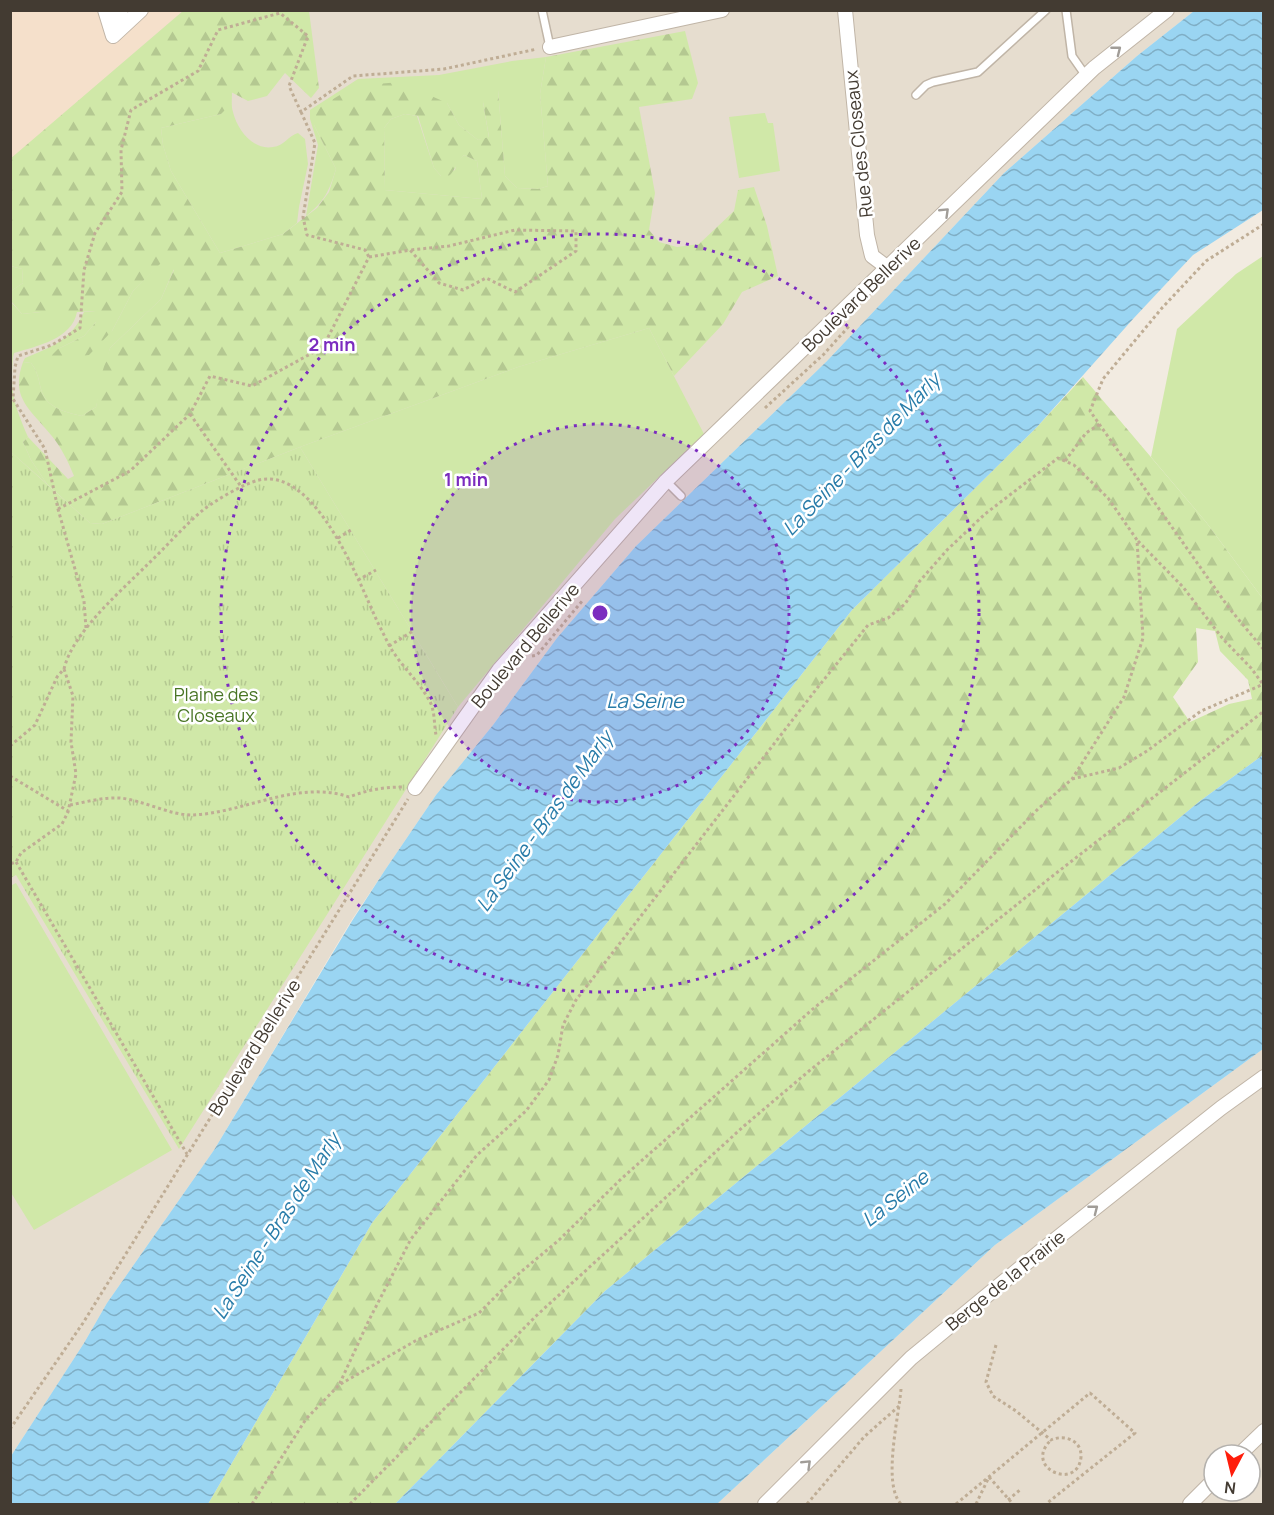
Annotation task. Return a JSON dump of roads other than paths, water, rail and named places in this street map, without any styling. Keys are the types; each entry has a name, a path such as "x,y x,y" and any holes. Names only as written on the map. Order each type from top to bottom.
{"street":[{"path":"121,10 107,16 113,36 141,10"},
{"path":"550,47 671,15 722,10"},
{"name":"Rue des Closeaux","path":"845,10 867,236 872,256 888,268"},
{"name":"Boulevard Bellerive","path":"415,788 509,659 666,481 1086,76 1167,10"},
{"name":"Berge de la Prairie","path":"765,1504 903,1367 1041,1251 1263,1077"},
{"path":"1190,1504 1202,1492"}],"lane":[{"path":"542,10 550,47"},
{"path":"916,95 926,85 933,82 978,72 1046,10"},
{"path":"1066,10 1072,56 1086,76"},
{"path":"666,481 681,496"}],"water":[{"name":"La Seine","path":"1194,11 1263,11 1263,210 1193,255 1037,427 852,610 372,1223 208,1504 11,1504 11,1456 107,1303 214,1150 385,870 436,795 493,725 557,638 636,546 827,361 1004,173 1137,56"},
{"name":"La Seine","path":"1263,755 1263,1049 995,1245 717,1504 395,1504 605,1291 1200,801"}],"water label":[{"name":"La Seine - Bras de Marly","path":"861,454"},
{"name":"La Seine - Bras de Marly","path":"544,821"},
{"name":"La Seine - Bras de Marly","path":"276,1226"}],"park label":[{"name":"Plaine des Closeaux","path":"216,704"}]}
